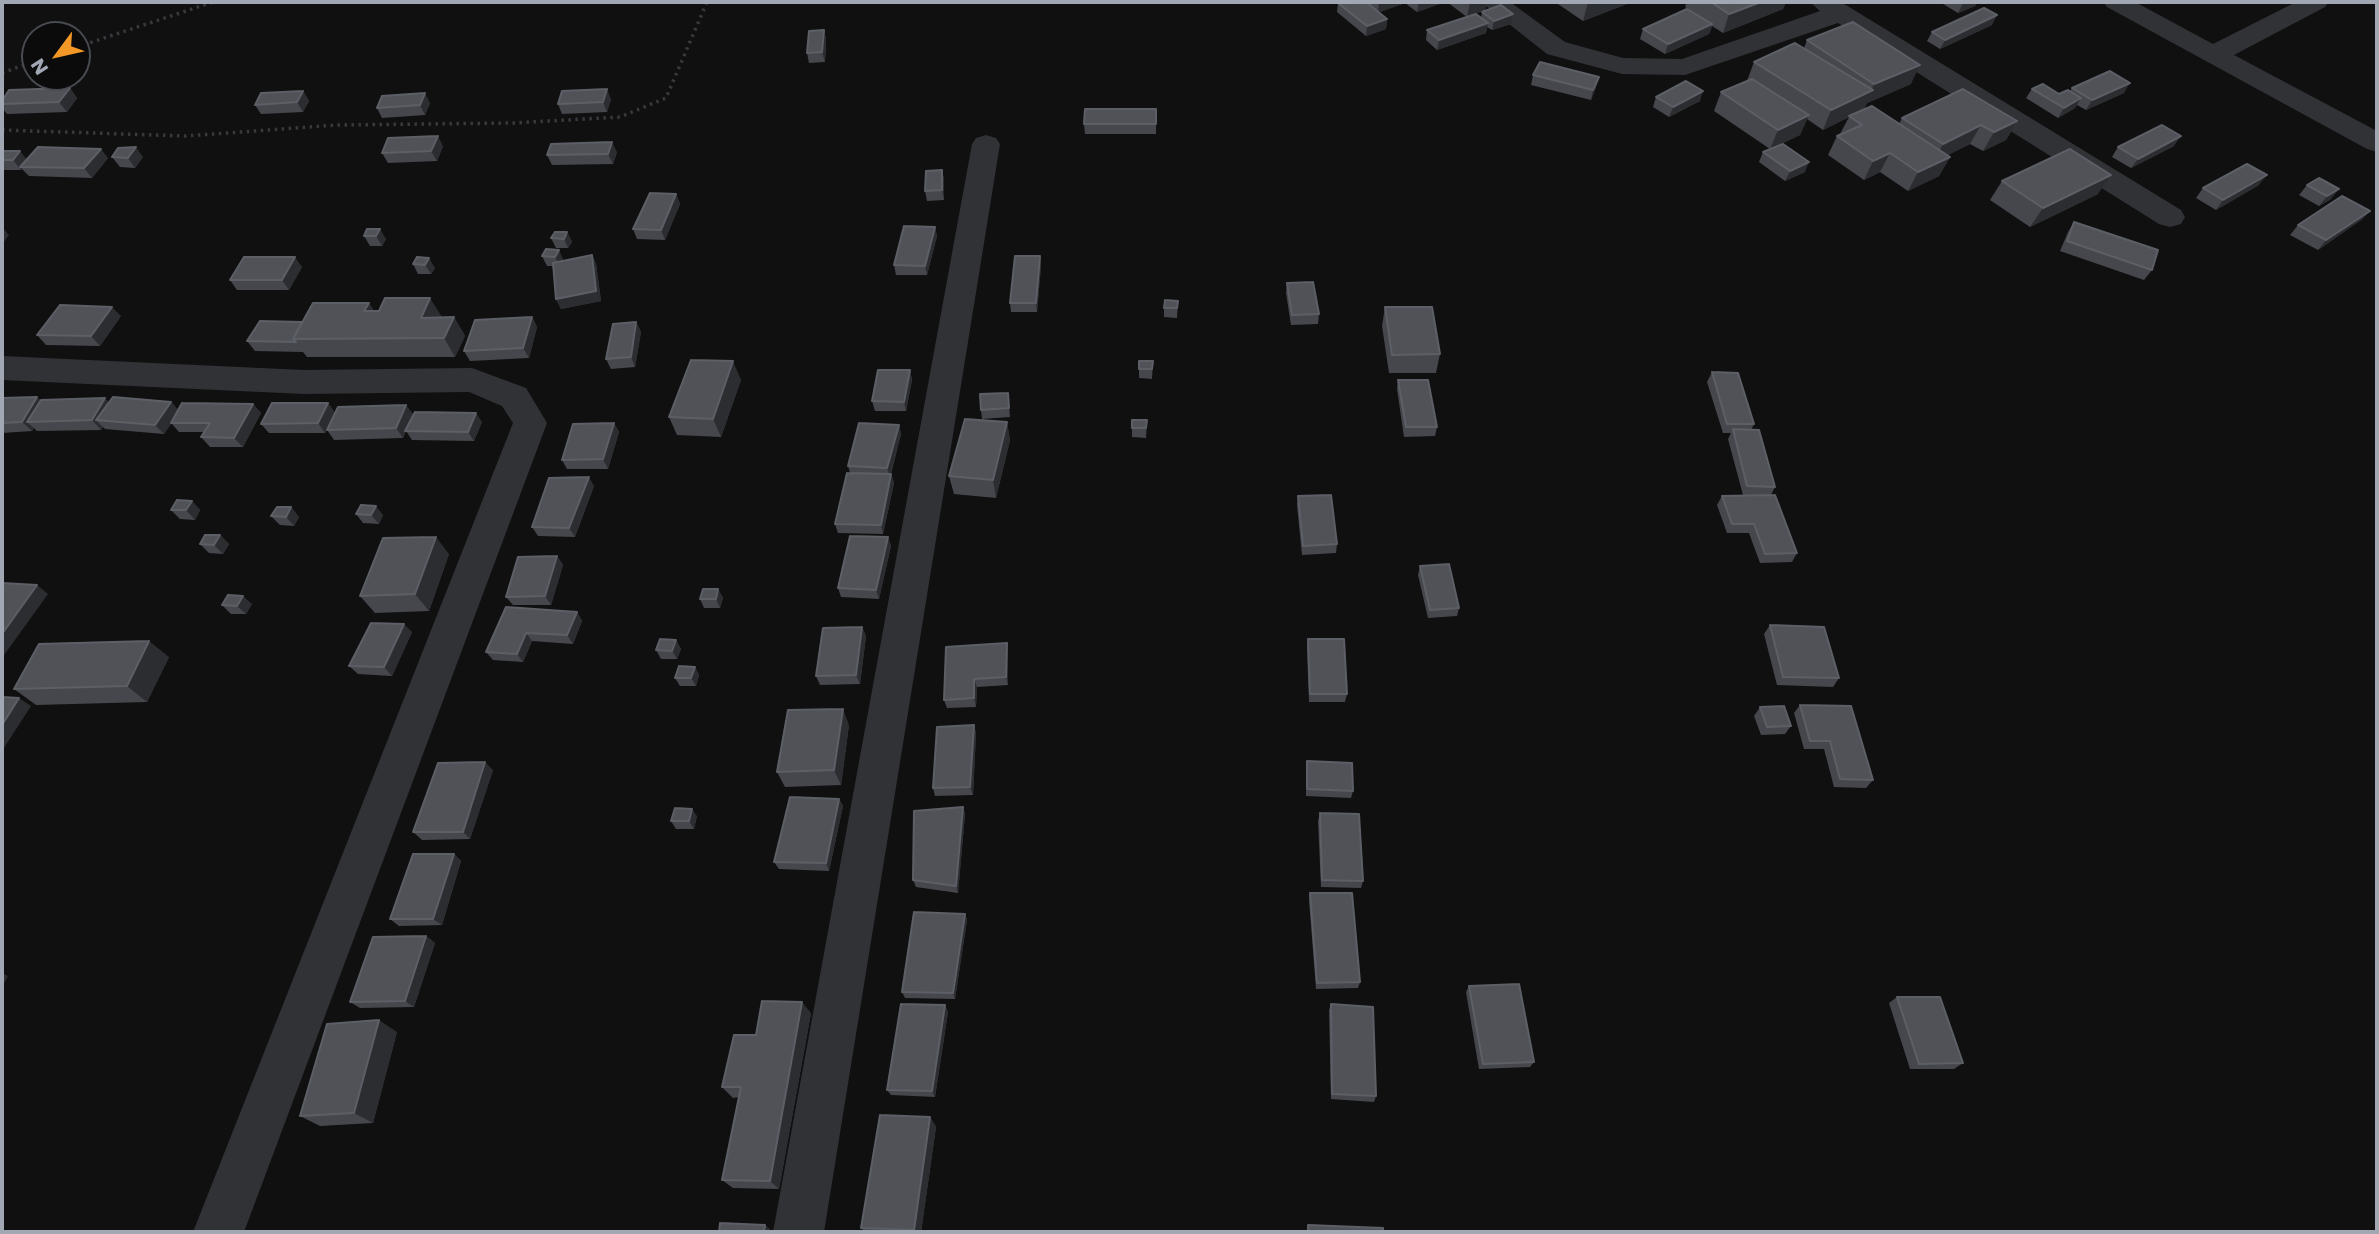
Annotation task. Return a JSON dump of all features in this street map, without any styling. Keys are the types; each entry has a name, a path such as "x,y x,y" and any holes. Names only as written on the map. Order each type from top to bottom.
{"street":[{"path":"1494,2 1556,48 1622,66 1685,67 1832,7 2171,217"},
{"path":"2116,2 2377,143"},
{"path":"2214,54 2316,2"},
{"path":"798,1232 986,144"},
{"path":"2,368 291,382 472,380 514,397 530,423 219,1232"}],"path":[{"path":"91,42 213,2"},
{"path":"2,130 186,136 338,125 513,123 620,117 666,99 707,2"},
{"path":"2,73 21,66"}],"building":[{"path":"1366,2 1387,19 1367,26 1338,3"},
{"path":"1711,2 1761,2 1729,14"},
{"path":"1501,5 1513,14 1494,21 1482,12"},
{"path":"1984,8 1997,15 1945,40 1932,32"},
{"path":"1687,9 1712,24 1668,44 1643,29"},
{"path":"1476,14 1488,23 1439,40 1427,30"},
{"path":"1853,22 1920,65 1874,84 1807,40"},
{"path":"824,30 822,52 807,53 809,31"},
{"path":"1795,43 1873,90 1831,110 1754,62"},
{"path":"1540,62 1599,77 1593,90 1533,75"},
{"path":"2110,71 2130,83 2092,100 2072,88"},
{"path":"1752,79 1809,115 1778,130 1721,92"},
{"path":"1686,81 1703,91 1673,107 1656,97"},
{"path":"2043,84 2059,94 2068,90 2081,98 2064,108 2032,89"},
{"path":"607,89 603,102 558,104 562,91"},
{"path":"1963,89 2017,121 1994,132 1981,125 1943,144 1902,118"},
{"path":"9,90 68,91 59,102 2,104"},
{"path":"303,91 297,102 255,105 261,93"},
{"path":"425,93 420,105 377,108 382,96"},
{"path":"1872,106 1950,157 1918,172 1890,153 1873,161 1837,136 1862,125 1849,116"},
{"path":"1085,109 1156,109 1156,124 1084,124"},
{"path":"2162,125 2181,136 2138,159 2118,147"},
{"path":"438,136 431,151 382,153 388,138"},
{"path":"612,142 608,154 547,155 551,144"},
{"path":"1783,144 1809,162 1790,171 1763,152"},
{"path":"38,147 101,149 84,168 20,167"},
{"path":"136,147 128,158 112,157 118,148"},
{"path":"2070,149 2111,175 2043,208 2002,181"},
{"path":"2,151 20,151 13,160 2,160"},
{"path":"2247,164 2267,175 2223,200 2203,188"},
{"path":"942,170 942,190 925,191 926,171"},
{"path":"2319,178 2339,189 2327,196 2307,185"},
{"path":"650,193 676,194 661,230 633,229"},
{"path":"2342,196 2370,211 2326,240 2298,225"},
{"path":"2074,222 2158,250 2152,270 2067,241"},
{"path":"904,226 935,227 925,266 894,265"},
{"path":"367,229 380,229 376,236 364,236"},
{"path":"555,232 567,232 564,239 551,238"},
{"path":"546,249 559,250 555,257 542,256"},
{"path":"592,255 596,291 556,299 553,263"},
{"path":"1015,256 1040,256 1036,303 1010,303"},
{"path":"244,257 295,257 282,280 230,280"},
{"path":"417,257 429,258 425,265 413,264"},
{"path":"1313,282 1319,314 1292,315 1287,283"},
{"path":"385,298 430,298 421,318 454,317 444,338 293,339 313,303 369,303 364,311 379,311"},
{"path":"1165,300 1178,301 1177,308 1164,308"},
{"path":"60,305 112,307 91,336 37,335"},
{"path":"1385,307 1432,307 1440,354 1392,355"},
{"path":"532,317 523,348 464,351 475,320"},
{"path":"260,321 302,322 293,339 296,342 247,341"},
{"path":"636,322 631,357 606,359 613,324"},
{"path":"691,360 733,361 713,419 669,417"},
{"path":"1139,361 1153,361 1152,369 1139,369"},
{"path":"878,370 910,370 904,402 872,401"},
{"path":"1712,372 1738,373 1754,424 1727,424"},
{"path":"1398,380 1428,380 1437,427 1406,427"},
{"path":"1008,393 1009,408 981,410 980,394"},
{"path":"37,397 22,422 2,423 2,398"},
{"path":"113,397 171,402 155,425 96,420"},
{"path":"105,398 92,420 27,422 41,400"},
{"path":"182,403 253,404 234,438 201,437 210,423 171,423"},
{"path":"272,403 328,403 318,423 261,424"},
{"path":"406,405 396,428 327,430 338,407"},
{"path":"415,412 476,413 468,432 405,431"},
{"path":"965,419 1007,422 993,480 949,476"},
{"path":"1132,420 1147,420 1146,428 1132,428"},
{"path":"614,423 603,459 562,460 573,424"},
{"path":"859,423 899,425 887,468 848,466"},
{"path":"1733,429 1759,430 1775,487 1747,486"},
{"path":"847,473 891,474 881,525 835,524"},
{"path":"589,477 569,528 532,527 549,478"},
{"path":"1331,495 1337,544 1303,546 1298,496"},
{"path":"1775,495 1797,553 1765,554 1754,524 1732,524 1722,496"},
{"path":"177,500 192,501 186,510 171,510"},
{"path":"361,505 376,506 371,515 356,514"},
{"path":"277,507 291,507 286,517 271,516"},
{"path":"205,535 220,535 214,545 200,544"},
{"path":"850,536 888,537 876,590 838,588"},
{"path":"436,537 415,594 360,596 383,538"},
{"path":"557,556 545,596 506,597 518,557"},
{"path":"1449,564 1459,608 1430,610 1420,566"},
{"path":"2,583 37,585 2,634"},
{"path":"703,589 718,589 716,599 700,599"},
{"path":"228,595 243,596 237,606 222,605"},
{"path":"506,607 577,612 567,635 526,633 517,654 486,652"},
{"path":"371,623 404,624 384,667 349,666"},
{"path":"1770,625 1824,627 1839,678 1783,677"},
{"path":"862,627 856,675 816,676 823,628"},
{"path":"660,639 676,640 672,651 656,650"},
{"path":"1308,639 1344,639 1347,694 1310,694"},
{"path":"149,641 127,686 14,689 39,644"},
{"path":"1007,643 1006,677 974,679 974,698 944,700 946,647"},
{"path":"679,666 695,667 691,678 675,678"},
{"path":"2,697 19,698 2,725"},
{"path":"1800,705 1851,706 1873,780 1840,779 1830,741 1810,741"},
{"path":"1784,706 1791,726 1767,727 1760,707"},
{"path":"843,709 834,770 777,772 788,710"},
{"path":"974,725 970,787 933,788 937,727"},
{"path":"1307,761 1352,763 1353,791 1307,789"},
{"path":"485,762 463,832 413,832 438,763"},
{"path":"790,797 839,799 826,863 774,862"},
{"path":"963,807 956,886 913,880 914,811"},
{"path":"675,808 692,809 689,821 671,821"},
{"path":"1320,813 1359,814 1363,881 1322,880"},
{"path":"413,854 454,854 433,919 390,919"},
{"path":"1310,893 1352,893 1360,982 1317,983"},
{"path":"914,912 965,914 953,993 902,992"},
{"path":"426,936 405,1001 350,1002 373,937"},
{"path":"1519,984 1534,1062 1483,1064 1469,986"},
{"path":"1897,997 1940,997 1963,1063 1919,1064"},
{"path":"762,1001 802,1002 770,1181 722,1180 741,1087 722,1087 734,1035 756,1035"},
{"path":"901,1004 945,1005 932,1091 887,1090"},
{"path":"1331,1004 1373,1007 1376,1096 1332,1094"},
{"path":"379,1020 354,1113 300,1116 327,1024"},
{"path":"880,1115 930,1117 914,1230 861,1228"},
{"path":"720,1223 765,1225 764,1232 719,1232"},
{"path":"1308,1225 1383,1228 1383,1232 1308,1232"}]}
